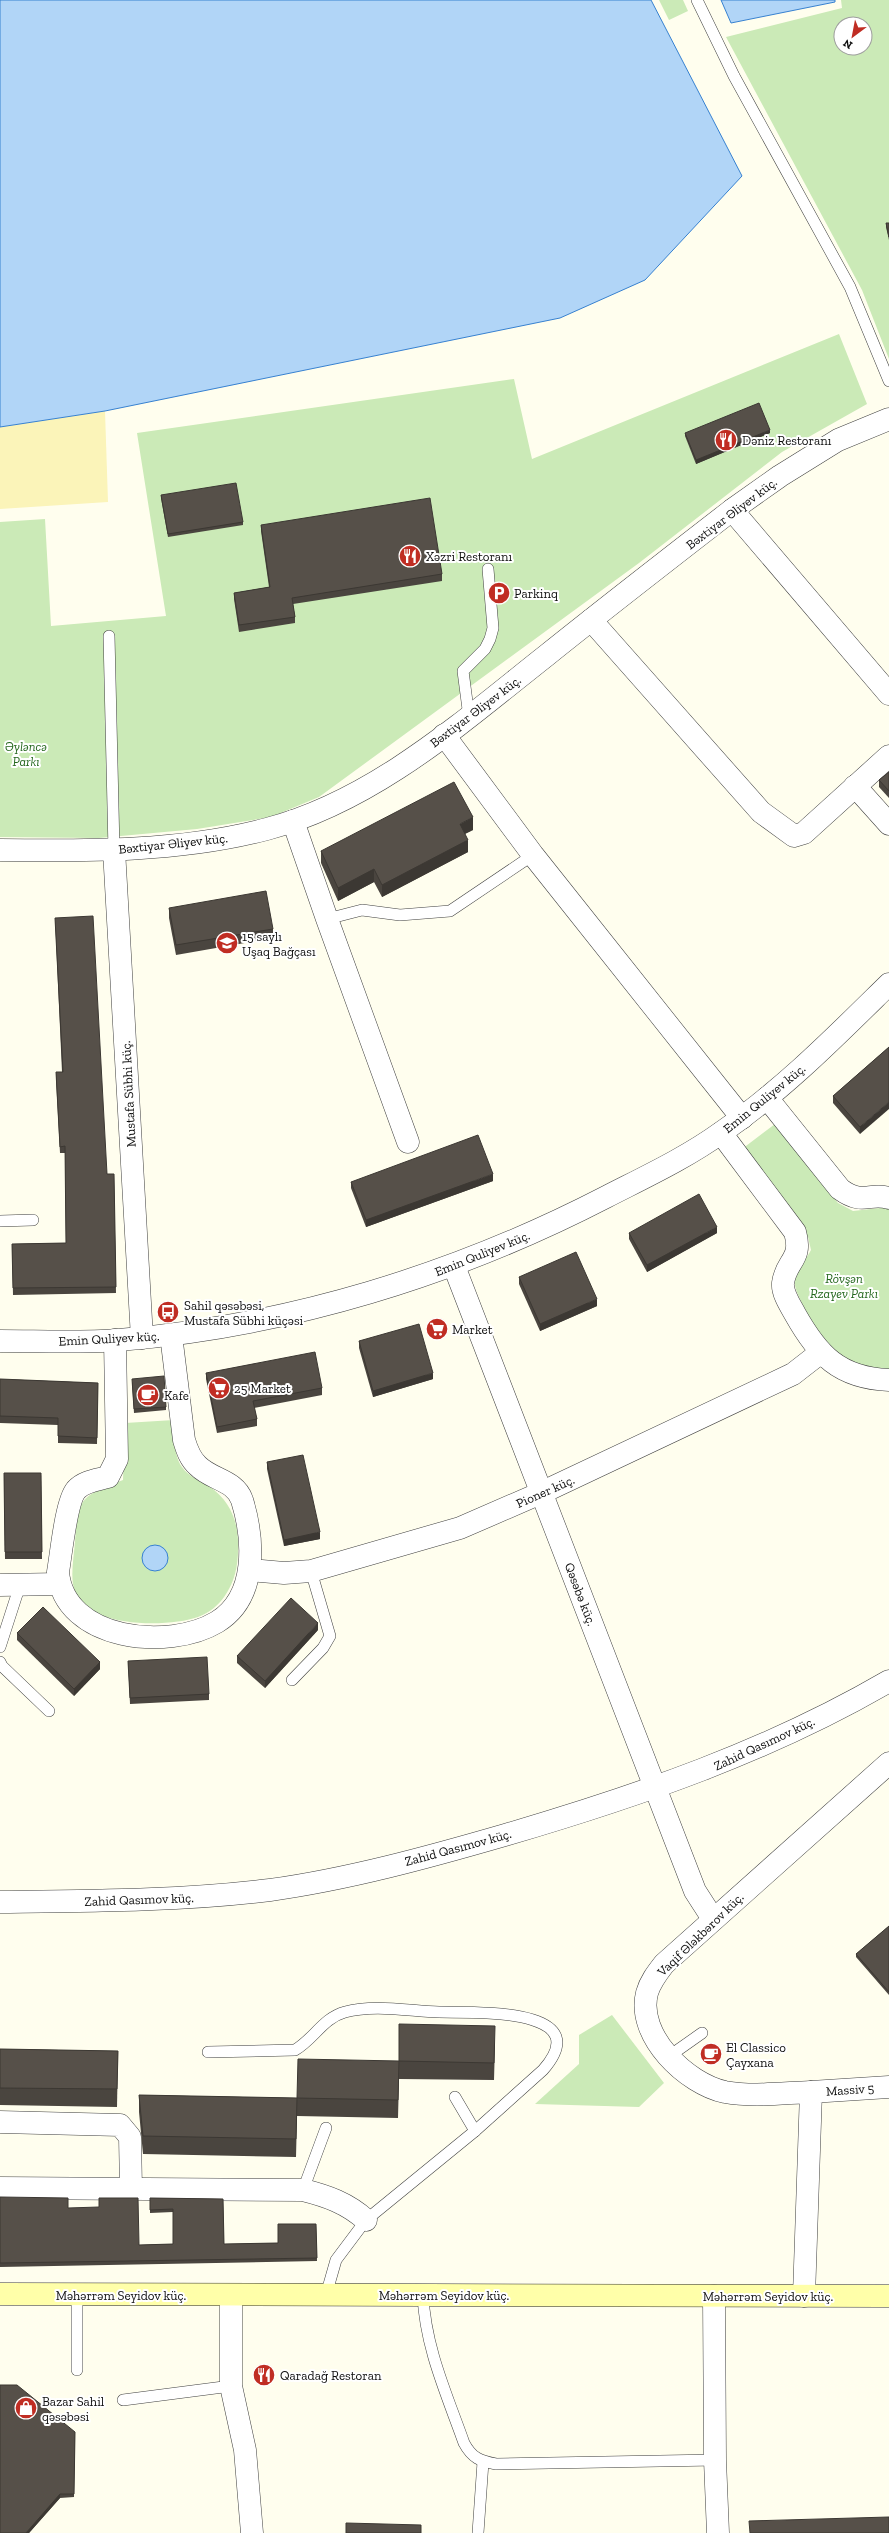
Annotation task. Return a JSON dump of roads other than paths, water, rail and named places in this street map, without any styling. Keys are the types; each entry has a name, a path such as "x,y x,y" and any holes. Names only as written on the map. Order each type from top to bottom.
{"main road":[{"name":"Məhərrəm Seyidov küç.","path":"0,2294 889,2296"}],"street":[{"name":"Bəxtiyar Əliyev küç.","path":"0,850 114,850 206,841 268,829 329,806 365,787 469,717 732,510 780,476 838,440 889,418"},
{"path":"732,510 889,694"},
{"path":"591,620 761,812 784,831 794,836 804,833 889,756"},
{"path":"444,735 533,855 742,1118"},
{"path":"856,786 889,824"},
{"path":"293,820 327,919 408,1142"},
{"name":"Mustafa Sübhi küç.","path":"114,850 142,1338"},
{"name":"Emin Quliyev küç.","path":"0,1341 115,1340 171,1335 301,1310 371,1293 454,1266 563,1219 674,1162 721,1133 767,1098 812,1059 889,984"},
{"path":"767,1098 840,1189 851,1197 864,1199 889,1198"},
{"path":"721,1133 795,1232 799,1245 796,1256 786,1272 783,1284 786,1297 809,1339 820,1353 832,1363 875,1379 889,1380"},
{"name":"Qəsəbə küç.","path":"454,1266 543,1492 695,1891 713,1919"},
{"path":"115,1340 117,1459 108,1477 87,1482 76,1490 70,1501 58,1572 59,1584 65,1598 73,1609 85,1620 106,1631 139,1636 170,1635 201,1630 218,1622 232,1609 241,1594 250,1570 251,1544 242,1499 234,1486 211,1477 198,1466 190,1456 184,1440 171,1335"},
{"name":"Pioner küç.","path":"250,1570 284,1574 311,1571 460,1528 543,1492 793,1374 820,1353"},
{"path":"10,1585 59,1584"},
{"name":"Zahid Qasımov küç.","path":"0,1902 149,1900 272,1890 416,1860 558,1820 655,1787 757,1749 889,1681"},
{"name":"Vaqif Ələkbərov küç.","path":"811,2092 748,2094 724,2091 704,2083 668,2057 656,2041 648,2021 645,2006 647,1993 652,1980 664,1964 889,1763"},
{"name":"Massiv 5","path":"811,2092 889,2087"},
{"path":"804,2296 811,2092"},
{"path":"0,2122 120,2125 130,2137 131,2189"},
{"path":"0,2188 303,2190 327,2196 353,2208 366,2220"},
{"path":"231,2295 231,2386 245,2450 252,2533"},
{"path":"714,2296 715,2460 718,2533"}],"lane":[{"path":"697,0 734,76 850,286 889,381"},
{"path":"469,717 462,671 485,649 493,628 488,569"},
{"path":"109,636 114,850"},
{"path":"327,919 362,910 400,915 450,911 533,855"},
{"path":"0,1221 33,1220"},
{"path":"292,1680 323,1648 330,1636 311,1571"},
{"path":"0,1647 10,1585"},
{"path":"0,1662 2,1666 49,1711"},
{"path":"208,2052 295,2050 304,2045 334,2016 360,2009 514,2014 542,2022 551,2029 556,2038 552,2060 475,2131 366,2220 336,2260 326,2295"},
{"path":"668,2057 702,2032"},
{"path":"455,2097 475,2131"},
{"path":"303,2190 326,2128"},
{"path":"77,2295 78,2370"},
{"path":"423,2295 424,2316 429,2342 464,2443 471,2455 483,2462 496,2464 715,2460"},
{"path":"123,2400 231,2386"},
{"path":"478,2533 483,2462"}],"water":[{"path":"0,0 651,0 742,176 645,280 560,318 105,411 0,427"},
{"path":"721,0 835,0 835,2 731,23"},
{"path":"155,1545 164,1549 168,1558 164,1567 155,1571 146,1567 142,1558 146,1549"}],"place":[{"name":"Dəniz Restoranı","path":"726,440"},
{"name":"Xəzri Restoranı","path":"410,556"},
{"name":"Parkinq","path":"499,593"},
{"name":"15 saylı Uşaq Bağçası","path":"227,943"},
{"name":"Sahil qəsəbəsi, Mustafa Sübhi küçəsi","path":"168,1312"},
{"name":"Market","path":"437,1329"},
{"name":"25 Market","path":"219,1388"},
{"name":"Kafe","path":"148,1395"},
{"name":"El Classico Çayxana","path":"711,2054"},
{"name":"Qaradağ Restoran","path":"264,2375"},
{"name":"Bazar Sahil qəsəbəsi","path":"26,2408"}],"park label":[{"name":"Əyləncə Parkı","path":"26,754"},
{"name":"Rövşən Rzayev Parkı","path":"844,1286"}]}
